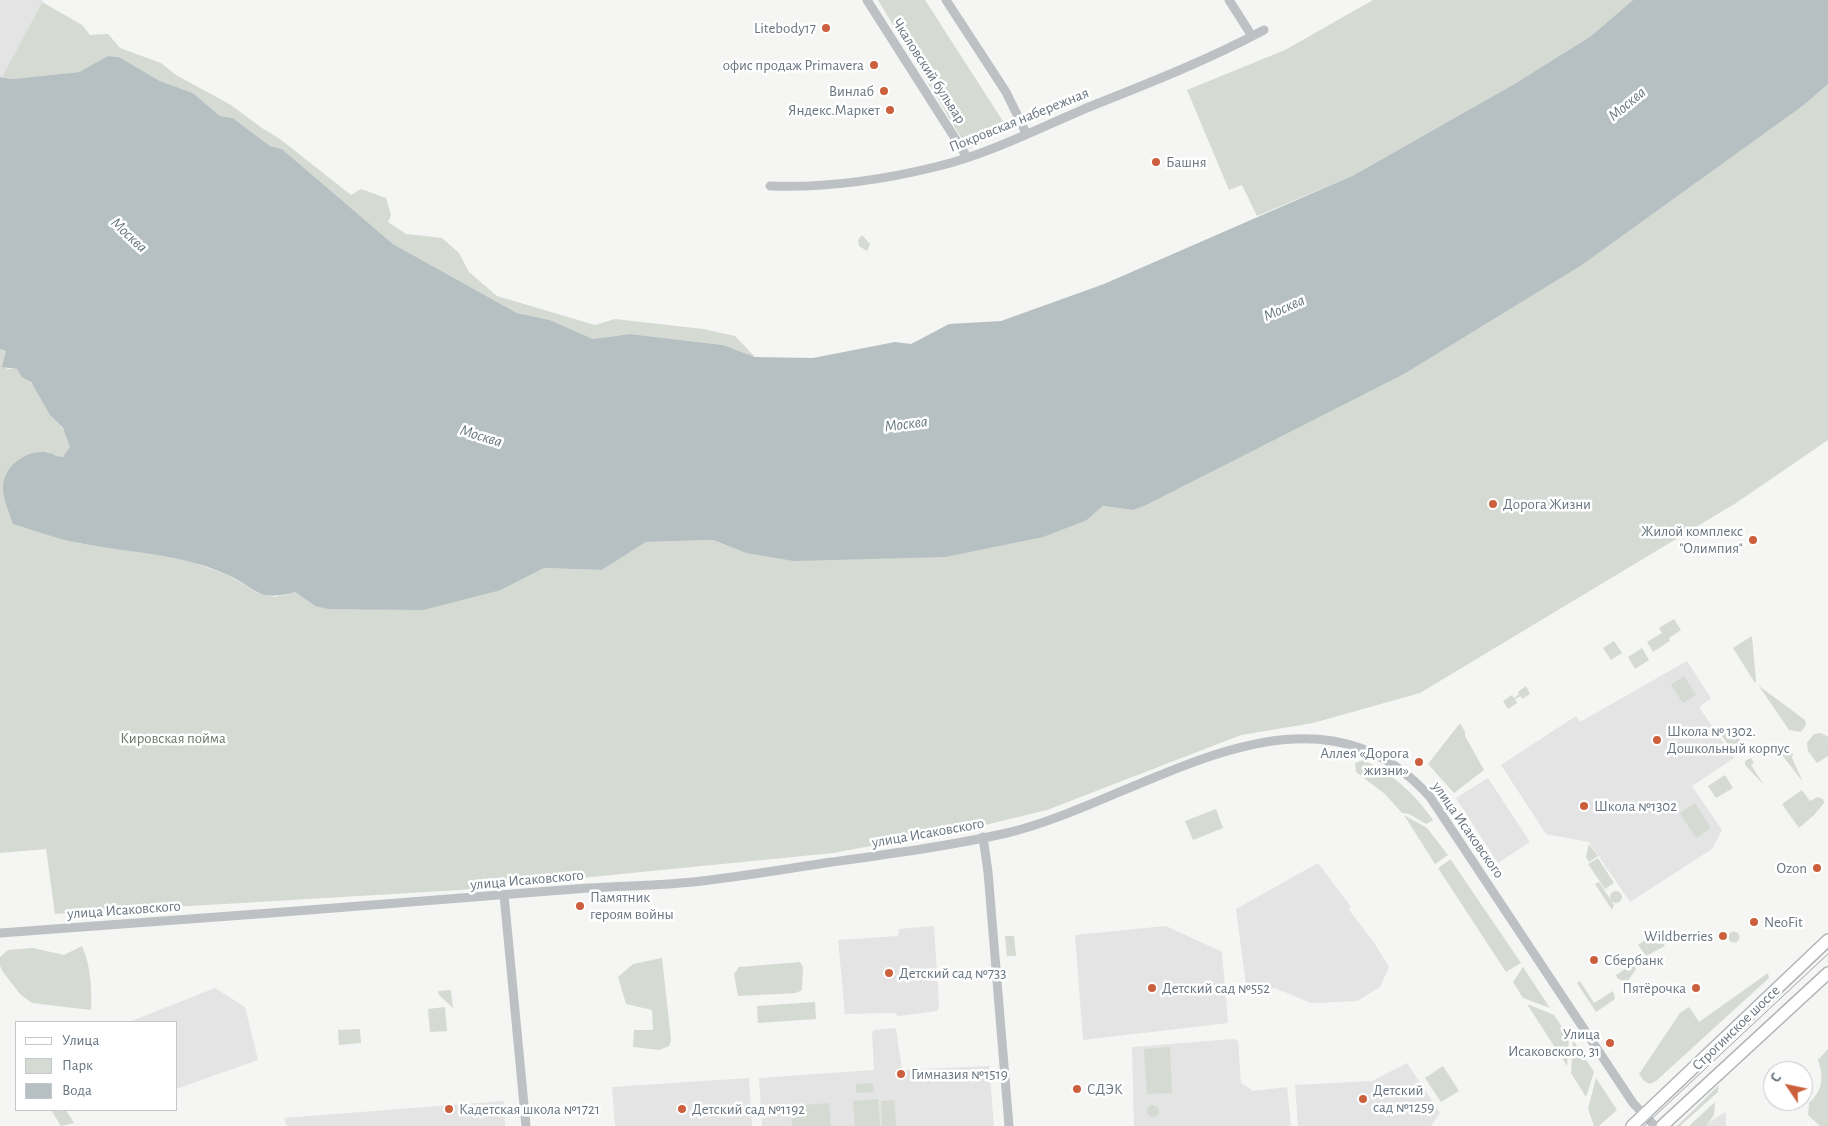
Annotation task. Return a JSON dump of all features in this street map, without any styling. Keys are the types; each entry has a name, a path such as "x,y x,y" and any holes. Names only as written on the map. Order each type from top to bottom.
{"main road":[{"name":"Строгинское шоссе","path":"1632,1126 1828,940"},
{"name":"Строгинское шоссе","path":"1662,1126 1828,973"}],"street":[{"name":"Чкаловский бульвар","path":"867,0 968,157"},
{"path":"946,0 1006,92 1026,133"},
{"path":"1229,0 1252,36"},
{"name":"Покровская набережная","path":"770,186 832,184 863,180 935,167 968,157 1154,81 1264,30"},
{"name":"улица Исаковского","path":"0,933 695,882 909,851 982,838 1028,826 1236,748 1258,743 1313,737 1359,746 1377,754 1401,769 1435,803 1618,1081 1644,1115 1655,1126"},
{"path":"982,838 988,872 1009,1126"},
{"path":"504,896 526,1126"}],"shaded area":[{"path":"0,0 43,0 2,77 0,77"},
{"path":"1687,661 1711,698 1699,707 1734,758 1692,786 1722,830 1712,849 1630,902 1589,842 1546,834 1501,765 1576,716 1580,722"},
{"path":"1488,778 1530,842 1498,863 1456,798"},
{"path":"1318,863 1351,907 1349,910 1375,944 1389,967 1380,987 1357,1001 1311,1003 1275,988 1247,992 1236,909"},
{"name":"Детский сад №733","path":"934,926 939,1006 937,1011 898,1016 895,1013 845,1014 838,940 898,936 899,929"},
{"name":"Детский сад №552","path":"1166,926 1222,952 1228,1023 1083,1040 1075,935"},
{"path":"215,988 245,1007 258,1060 178,1088 178,1021 132,1021"},
{"name":"Гимназия №1519","path":"896,1028 902,1070 989,1066 994,1126 762,1126 759,1078 874,1070 872,1033 874,1030"},
{"path":"1233,1039 1238,1041 1241,1083 1253,1091 1287,1087 1291,1126 1134,1126 1132,1047"},
{"name":"Детский сад №1259","path":"1407,1063 1440,1113 1431,1126 1298,1126 1295,1085 1372,1081"},
{"name":"Детский сад №1192","path":"749,1078 752,1126 615,1126 612,1087"},
{"name":"Кадетская школа №1721","path":"504,1101 505,1126 287,1126 284,1118"},
{"path":"1726,1112 1726,1126 1706,1126 1712,1120"}],"green space":[{"path":"878,0 925,0 1008,129 968,149"},
{"path":"1373,0 1633,0 1591,36 1516,83 1354,175 1257,216 1242,185 1229,190 1187,90 1285,50"},
{"path":"42,2 82,25 90,35 108,34 120,48 161,63 176,75 231,105 280,139 351,195 361,189 386,198 391,215 388,222 406,234 442,238 459,253 469,272 497,296 595,325 615,319 703,329 735,336 755,357 723,345 630,334 593,339 550,320 517,313 393,244 282,149 270,146 233,118 220,116 193,93 160,81 119,57 108,56 79,72 12,79 2,77"},
{"name":"Кировская пойма","path":"1828,84 1828,440 1736,503 1420,693 1313,723 1241,735 1047,810 985,825 833,853 460,890 55,914 46,849 0,853 0,349 6,351 7,369 17,369 29,381 50,414 68,437 70,448 63,457 56,457 47,451 77,543 180,558 228,575 258,593 275,597 295,592 315,606 501,590 544,568 602,570 646,542 713,540 746,553 1087,520 1103,506 1133,510 1406,373 1582,265 1804,105"},
{"path":"862,235 870,244 867,251 859,246 858,240"},
{"path":"1674,619 1681,630 1669,638 1670,641 1653,652 1647,642 1662,633 1659,628"},
{"path":"1752,636 1756,681 1755,683 1733,648"},
{"path":"1614,641 1622,653 1611,660 1603,648"},
{"path":"1642,648 1649,660 1635,669 1628,657"},
{"path":"1684,676 1696,695 1683,703 1671,685"},
{"path":"1526,686 1530,694 1522,699 1521,696 1515,699 1517,703 1508,709 1503,701 1512,695 1514,698"},
{"path":"1759,686 1805,720 1806,725 1801,732 1789,730"},
{"path":"1460,723 1484,770 1454,793 1428,764"},
{"path":"1733,729 1745,749 1736,756 1722,736"},
{"path":"1821,733 1828,737 1828,756 1817,763 1808,751 1807,743 1814,734"},
{"path":"1787,746 1793,754 1792,758 1803,782 1782,755 1784,753 1782,750"},
{"path":"1751,758 1754,763 1751,765 1764,785 1745,765 1745,761"},
{"path":"1363,760 1384,771 1402,785 1419,801 1433,820 1426,824 1409,814 1402,813 1385,794 1356,772 1355,763"},
{"path":"1725,775 1733,788 1716,798 1708,786"},
{"path":"1802,790 1810,801 1818,797 1823,799 1824,803 1799,828 1782,804"},
{"path":"1695,803 1711,828 1696,838 1680,813"},
{"path":"1216,809 1223,828 1193,840 1185,821"},
{"path":"1404,815 1427,828 1448,855 1435,864"},
{"path":"1589,844 1598,856 1589,862 1586,857"},
{"path":"1598,858 1614,883 1605,889 1588,864"},
{"path":"1451,859 1521,963 1506,972 1438,868"},
{"path":"1599,882 1614,905 1612,910 1595,884"},
{"path":"1614,891 1618,891 1622,897 1618,903 1614,903 1610,899 1610,895"},
{"path":"1734,931 1740,937 1734,943 1728,937"},
{"path":"1005,936 1014,936 1016,956 1007,956"},
{"path":"1652,936 1657,944 1662,942 1665,946 1646,956 1638,945"},
{"path":"82,946 90,978 91,1010 32,1003 20,994 0,966 0,957 8,950 33,948 64,955"},
{"path":"662,958 671,1040 669,1046 659,1050 633,1047 634,1030 653,1030 652,1010 626,1004 618,977 633,964"},
{"path":"800,962 803,967 802,990 796,993 738,996 734,974 739,967"},
{"path":"1633,964 1636,969 1627,982 1618,979 1616,975"},
{"path":"1523,967 1550,1008 1523,998 1513,982"},
{"path":"1768,973 1769,978 1656,1081 1650,1084 1644,1081 1639,1074 1680,1013 1689,1007 1699,1022"},
{"path":"1580,981 1594,1003 1613,991 1615,999 1596,1012 1577,983"},
{"path":"451,990 453,1008 439,995 438,991"},
{"path":"815,1002 816,1019 758,1023 757,1006"},
{"path":"1527,1004 1554,1015 1569,1038 1567,1066"},
{"path":"445,1007 447,1031 430,1032 428,1009"},
{"path":"360,1029 361,1043 339,1045 338,1030"},
{"path":"1573,1040 1594,1072 1586,1097 1571,1073"},
{"path":"1170,1047 1172,1093 1147,1094 1144,1049"},
{"path":"1828,1049 1828,1126 1820,1126 1808,1115 1808,1111 1813,1111 1813,1099 1821,1083 1818,1060"},
{"path":"1443,1066 1459,1091 1441,1102 1425,1078"},
{"path":"1596,1078 1617,1110 1599,1126 1594,1126 1588,1109"},
{"path":"873,1083 874,1092 856,1093 856,1084"},
{"path":"1719,1085 1718,1092 1680,1126 1677,1126"},
{"path":"878,1099 880,1126 855,1126 853,1101"},
{"path":"894,1100 896,1126 882,1126 881,1101"},
{"path":"1715,1102 1714,1115 1706,1126 1689,1126"},
{"path":"829,1103 831,1126 792,1126 791,1106"},
{"path":"1155,1105 1158,1106 1158,1116 1151,1117 1148,1116 1147,1109 1148,1106"},
{"path":"52,1111 67,1111 74,1123 61,1126"}],"water":[{"name":"Москва","path":"1633,0 1828,0 1828,84 1804,105 1582,265 1406,373 1133,510 1103,506 1087,520 1043,537 945,557 794,561 746,553 713,540 646,542 602,570 544,568 501,590 423,610 329,609 315,606 295,592 273,596 265,595 228,575 192,562 70,541 13,524 6,502 3,490 6,474 16,462 29,454 37,452 47,452 63,457 70,447 63,428 50,415 31,382 22,377 17,369 2,367 6,351 0,349 0,77 12,79 79,72 108,56 119,57 160,81 193,93 220,116 233,118 270,146 282,149 393,244 517,313 550,320 593,339 630,334 723,345 755,357 813,358 895,342 911,344 949,324 1001,321 1104,284 1354,175 1516,83 1591,36"}],"tram line":[{"path":"1644,1126 1828,954"}],"place":[{"name":"Litebody17","path":"826,28"},
{"name":"офис продаж Primavera","path":"874,65"},
{"name":"Винлаб","path":"884,91"},
{"name":"Яндекс.Маркет","path":"890,110"},
{"name":"Башня","path":"1156,162"},
{"name":"Дорога Жизни","path":"1493,504"},
{"name":"Жилой комплекс \"Олимпия\"","path":"1753,540"},
{"name":"Школа № 1302. Дошкольный корпус","path":"1657,740"},
{"name":"Аллея «Дорога жизни»","path":"1419,762"},
{"name":"Школа №1302","path":"1584,806"},
{"name":"Ozon","path":"1817,868"},
{"name":"Памятник героям войны","path":"580,906"},
{"name":"NeoFit","path":"1754,922"},
{"name":"Wildberries","path":"1723,936"},
{"name":"Сбербанк","path":"1594,960"},
{"name":"Детский сад №733","path":"889,973"},
{"name":"Детский сад №552","path":"1152,988"},
{"name":"Пятёрочка","path":"1696,988"},
{"name":"Улица Исаковского, 31","path":"1610,1043"},
{"name":"Гимназия №1519","path":"901,1074"},
{"name":"СДЭК","path":"1077,1089"},
{"name":"Детский сад №1259","path":"1363,1099"},
{"name":"Кадетская школа №1721","path":"449,1109"},
{"name":"Детский сад №1192","path":"682,1109"}]}
